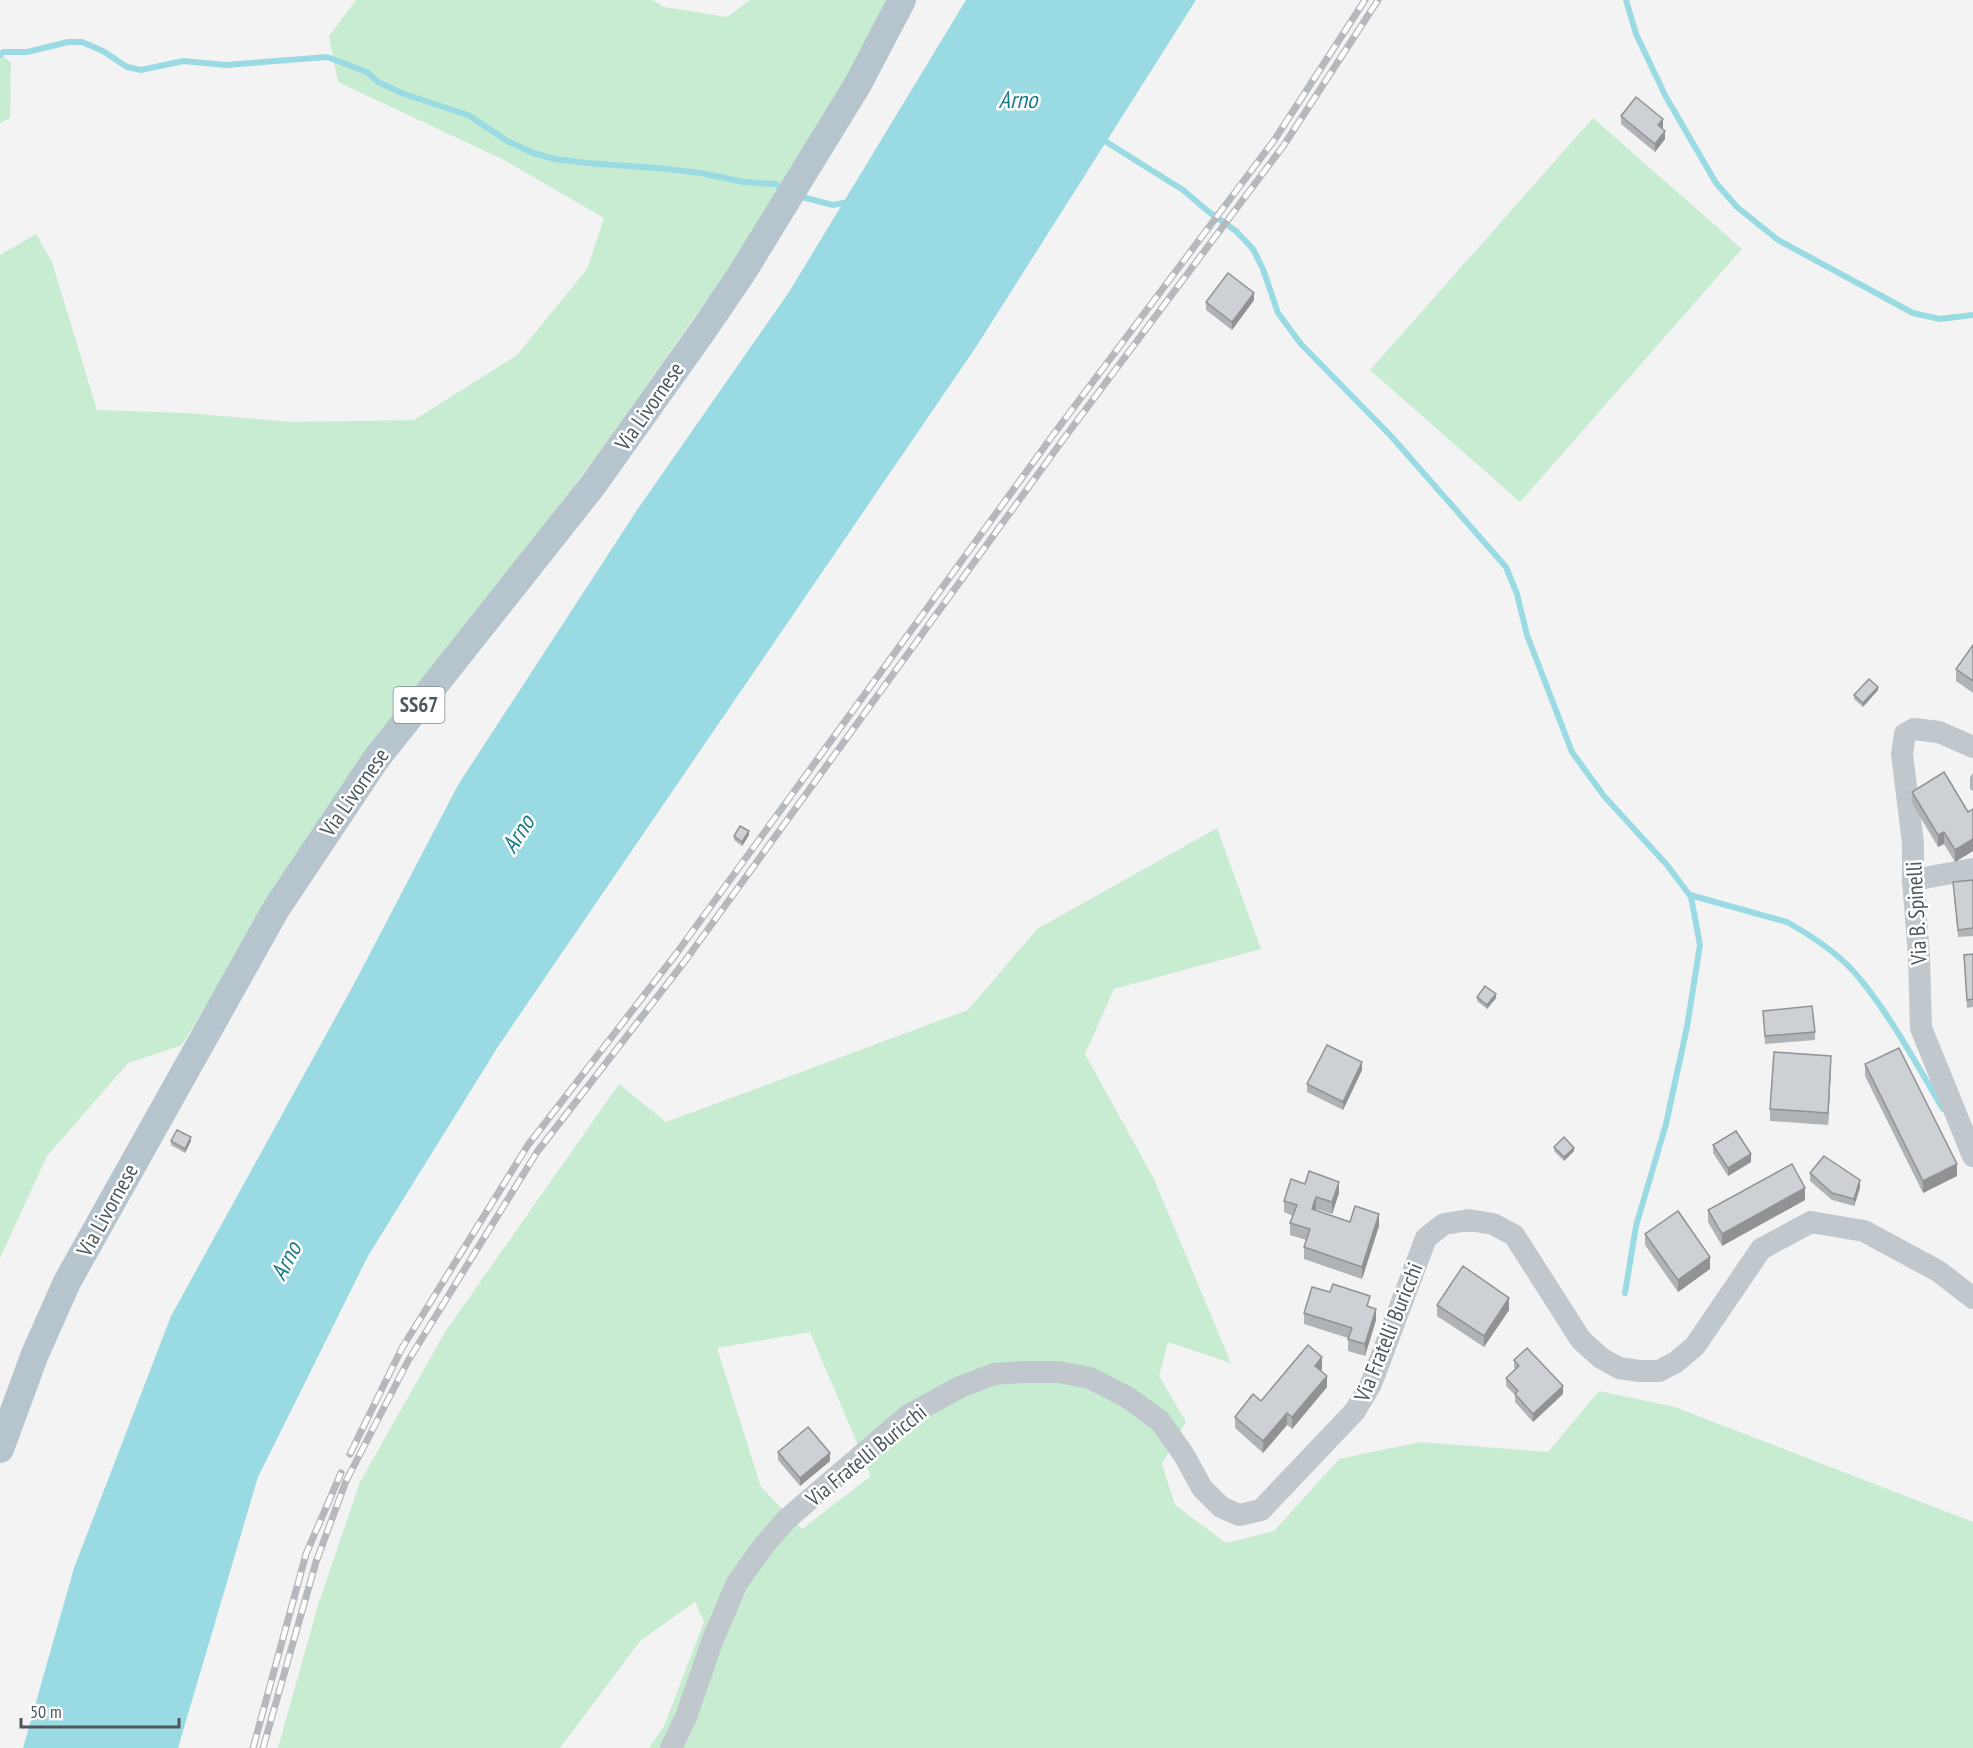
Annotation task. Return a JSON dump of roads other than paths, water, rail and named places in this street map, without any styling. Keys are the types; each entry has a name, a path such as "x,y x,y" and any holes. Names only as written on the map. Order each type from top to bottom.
{"main road":[{"name":"Via Livornese","path":"0,1449 35,1354 67,1282 276,909 376,759 594,485 710,320 742,273 858,84 902,0"}],"street":[{"name":"Via B. Spinelli","path":"1973,747 1939,732 1914,729 1905,734 1902,754 1913,843 1921,1028 1973,1156"},
{"path":"1913,880 1973,869"},
{"name":"Via Fratelli Buricchi","path":"670,1748 686,1718 713,1639 737,1583 765,1544 788,1518 908,1416 960,1387 994,1374 1059,1372 1090,1378 1127,1397 1160,1421 1208,1495 1221,1507 1239,1515 1261,1510 1355,1411 1371,1384 1426,1238 1444,1224 1469,1220 1493,1224 1514,1235 1581,1340 1601,1358 1618,1368 1639,1371 1659,1371 1689,1352 1761,1249 1811,1222 1864,1231 1938,1271 1973,1298"}],"water":[{"name":"Arno","path":"966,0 1196,0 976,347 499,1045 368,1256 258,1477 178,1748 23,1748 74,1568 171,1316 354,984 458,785 637,510 789,292"}],"waterway":[{"path":"1626,0 1636,34 1666,97 1716,183 1737,207 1778,240 1913,313 1940,319 1973,315"},
{"path":"0,55 3,52 27,52 68,42 82,42 103,51 127,67 141,70 183,61 226,65 327,57 367,72 378,82 404,94 468,115 509,142 533,153 555,159 586,163 701,173 744,182 775,184 784,189"},
{"path":"1100,138 1183,190 1236,231 1253,249 1263,269 1278,313 1301,344 1391,436 1506,567 1517,594 1527,635 1572,752 1604,796 1667,865 1691,897 1700,945 1687,1027 1666,1124 1636,1226 1625,1293"},
{"path":"798,196 833,205 849,202"},
{"path":"1690,895 1787,922 1836,955 1860,979 1883,1010 1943,1109"}],"railway":[{"path":"350,1454 402,1348 528,1145 676,954 1053,435 1275,139 1365,0"},
{"path":"263,1748 316,1562 346,1481 408,1361 537,1152 685,961 1062,441 1284,145 1378,0"},
{"path":"253,1748 306,1554 341,1473"}]}
